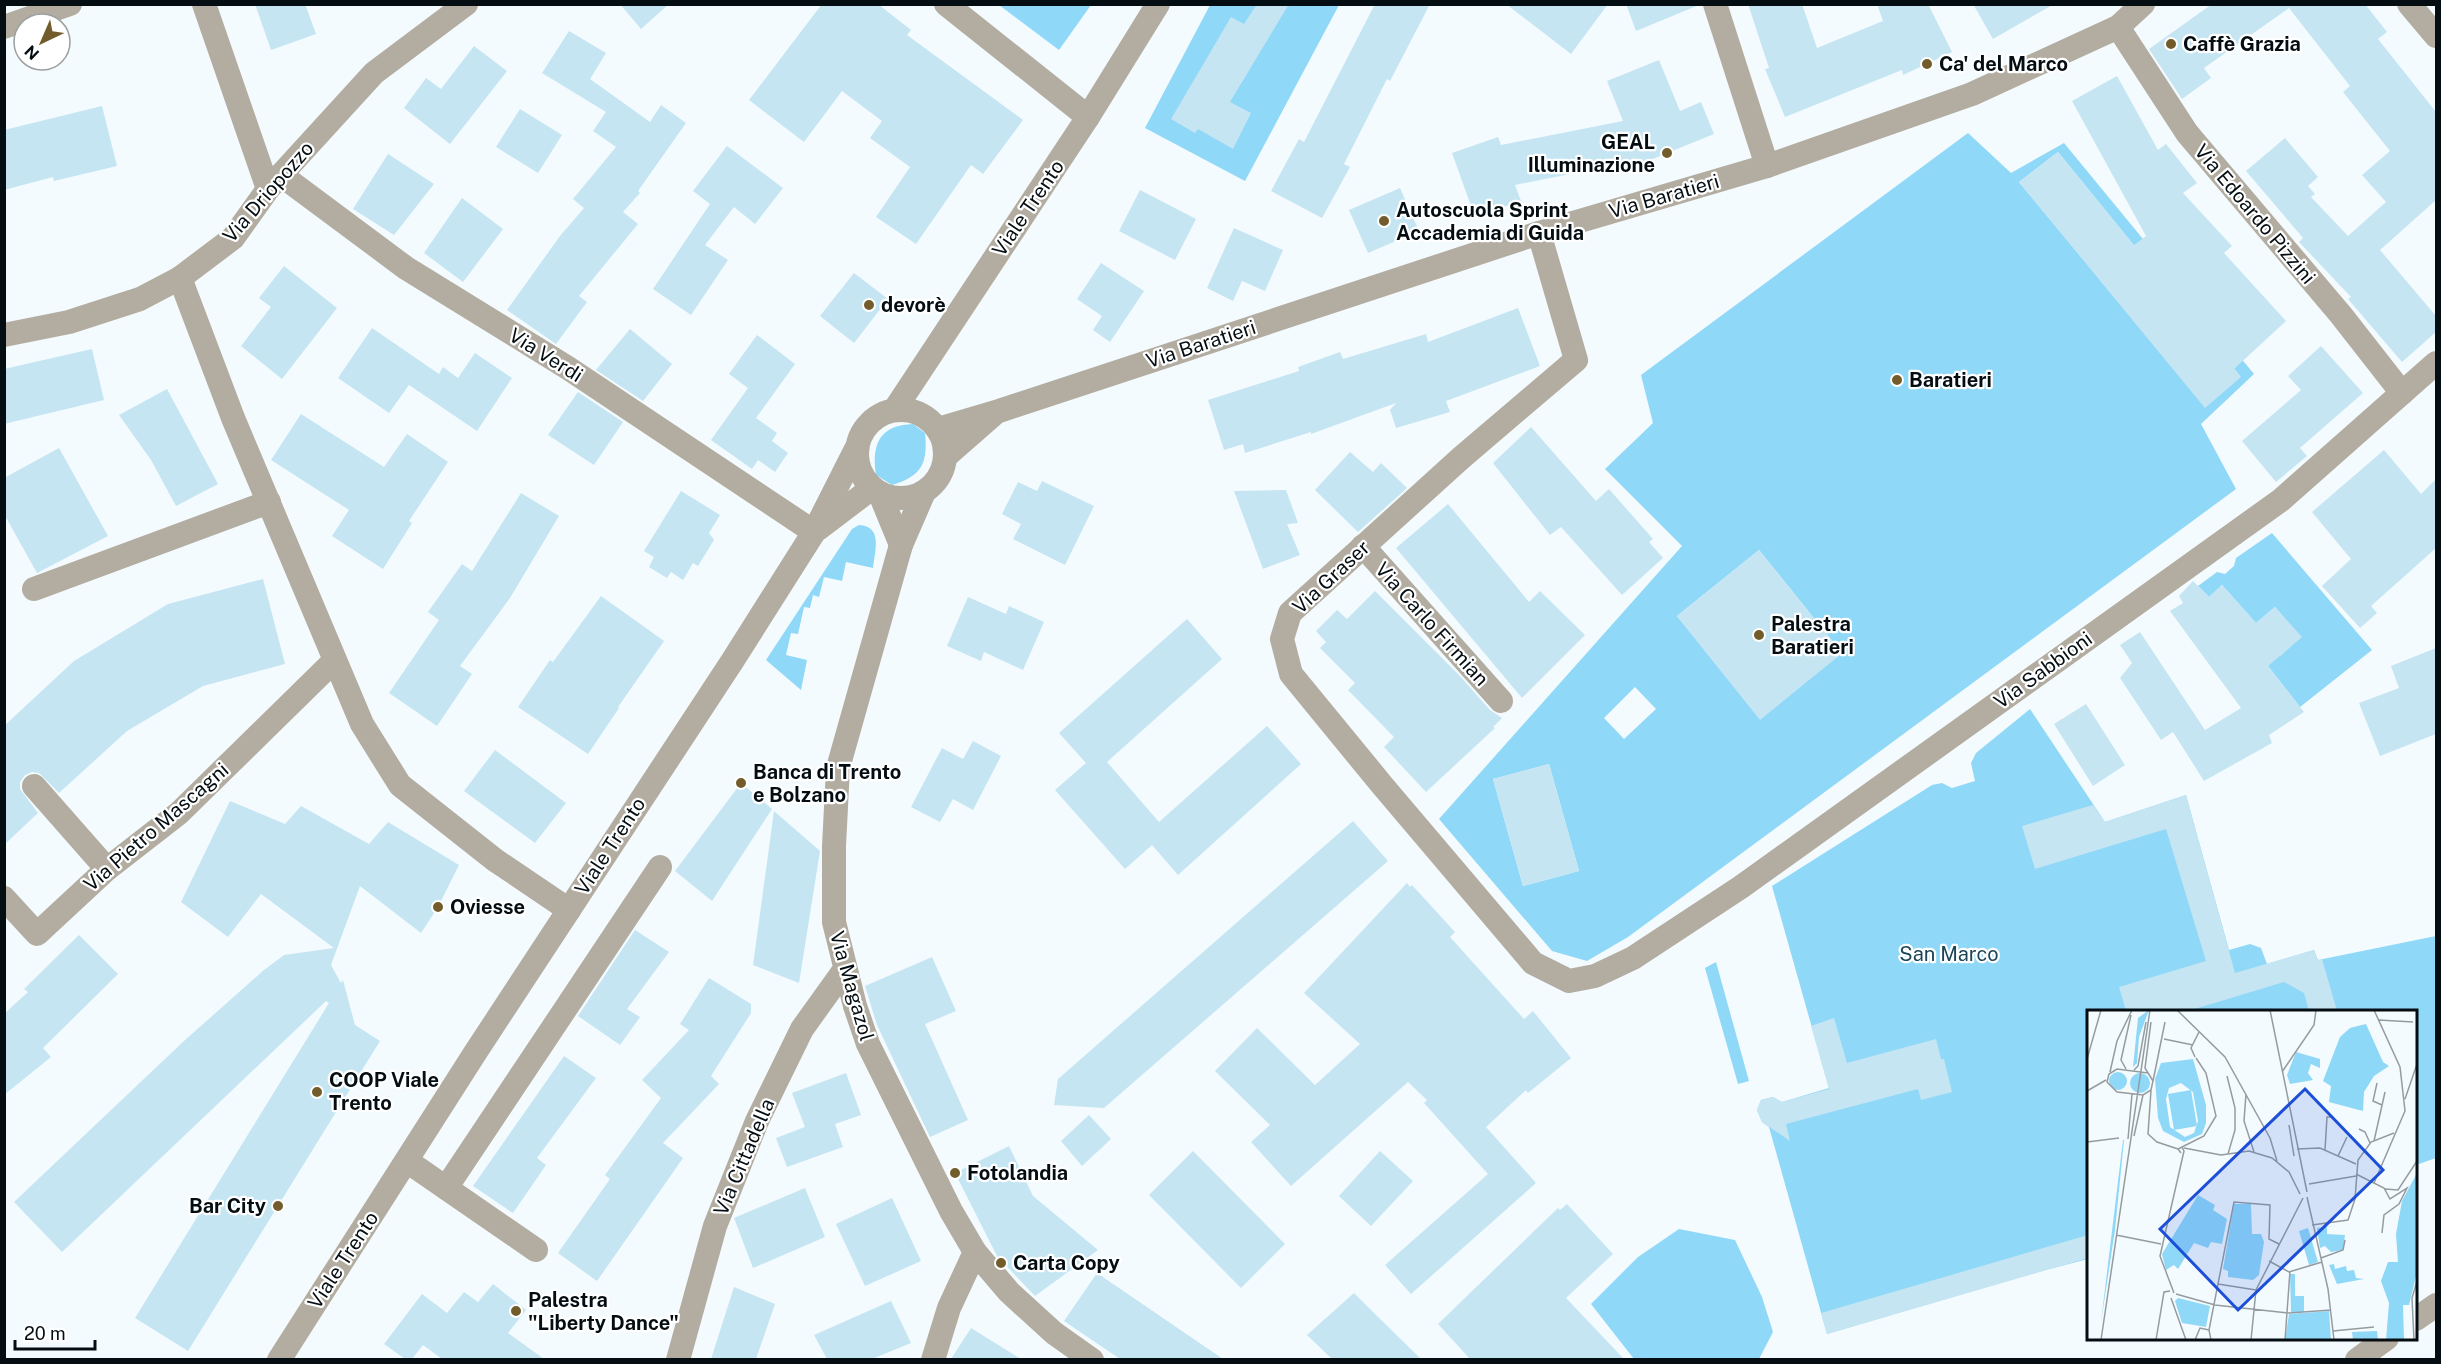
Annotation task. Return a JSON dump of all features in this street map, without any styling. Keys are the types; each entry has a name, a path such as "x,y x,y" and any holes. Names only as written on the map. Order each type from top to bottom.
{"street":[{"path":"4,27 70,4"},
{"path":"204,4 275,182"},
{"name":"Via Driopozzo","path":"4,335 69,322 140,299 180,278 233,237 275,182 374,73 466,4"},
{"path":"946,4 1088,117"},
{"name":"Viale Trento","path":"279,1359 814,532 856,449 860,435 869,423 881,414 906,411 931,356 1088,117 1158,4"},
{"path":"1715,4 1767,166"},
{"name":"Via Baratieri","path":"938,429 999,411 1539,233 1767,166 1972,94 2118,27 2143,4"},
{"path":"2409,4 2436,36"},
{"name":"Via Edoardo Pizzini","path":"2118,27 2187,132 2341,315 2402,393"},
{"name":"Via Verdi","path":"275,182 406,268 568,368 814,532"},
{"name":"Via Graser","path":"1539,233 1576,360 1461,458 1290,613 1282,639 1291,674 1533,963 1569,981 1595,976 1634,958"},
{"path":"180,278 233,418 362,724 400,785 495,860 569,910"},
{"name":"Via Sabbioni","path":"1634,958 1741,887 2282,500 2436,363"},
{"path":"876,491 901,499 924,492 935,483 942,471 945,457 944,442 938,429 906,411"},
{"name":"Via Baratieri","path":"945,457 999,411"},
{"path":"856,449 857,464 862,477 876,491 901,545"},
{"name":"Viale Trento","path":"814,532 876,491"},
{"name":"Via Magazol","path":"924,492 901,545 838,768 834,846 834,922 845,969 868,1044 951,1211 975,1252 1009,1292 1054,1333 1092,1359"},
{"path":"34,589 269,502"},
{"name":"Via Carlo Firmian","path":"1363,546 1501,701"},
{"name":"Via Pietro Mascagni","path":"4,898 37,934 107,869 179,813 334,661"},
{"path":"34,786 107,869"},
{"path":"446,1188 660,867"},
{"name":"Via Cittadella","path":"678,1359 715,1226 757,1121 802,1029 845,969"},
{"path":"407,1161 536,1250"},
{"path":"933,1359 949,1308 975,1252"},
{"path":"2417,1318 2436,1305"},
{"path":"2357,1359 2385,1340"}],"green space":[{"path":"999,5 1091,5 1059,50"},
{"path":"1210,5 1339,5 1245,181 1145,128"},
{"path":"1968,133 2011,173 2064,143 2254,374 2201,424 2236,489 1628,937 1587,961 1552,951 1439,819 1682,546 1605,469 1653,423 1641,375","holes":["2058,152 2240,376 2205,407 2019,182","1759,550 1842,653 1760,719 1677,616","1635,687 1656,709 1624,739 1604,718","1549,764 1579,871 1523,886 1493,779"]},
{"path":"913,424 925,433 924,460 916,473 892,485 876,475 877,446 885,432 902,425"},
{"path":"859,525 867,526 875,535 873,568 846,562 842,581 824,577 819,597 813,595 810,608 804,607 798,634 791,633 786,655 807,660 801,690 766,660 852,529"},
{"path":"2272,533 2372,650 2300,707 2268,666 2266,640 2280,656 2301,637 2275,607 2256,623 2222,585 2209,597 2198,586 2217,572 2225,574 2234,566 2236,558"},
{"name":"San Marco","path":"2030,709 2105,822 2186,795 2229,950 2250,944 2261,948 2267,964 2314,950 2318,960 2436,936 2436,1158 2417,1165 2417,1010 2087,1010 2087,1259 1827,1334 1769,1127 1762,1122 1757,1110 1761,1100 1773,1097 1782,1102 1829,1088 1772,886 1932,785 1942,783 1952,788 1975,781 1971,763 1976,753"},
{"path":"1716,962 1749,1081 1738,1084 1705,968"},
{"path":"1679,1229 1735,1240 1762,1297 1773,1332 1759,1359 1634,1359 1591,1304 1638,1257"}],"building":[{"path":"255,4 305,4 316,34 271,50"},
{"path":"620,4 669,4 641,29"},
{"path":"822,4 878,4 911,30 907,35 1023,120 983,174 971,165 916,244 876,217 910,167 870,138 882,121 842,91 804,142 749,100"},
{"path":"1257,4 1289,4 1230,102 1251,113 1233,149 1198,129 1195,133 1171,119 1231,17 1244,24"},
{"path":"1375,4 1430,4 1390,81 1387,79 1344,164 1350,167 1322,218 1271,191 1299,139 1304,142"},
{"path":"1506,4 1608,4 1571,54"},
{"path":"1626,4 1699,4 1699,5 1636,31"},
{"path":"1748,4 1802,4 1817,48 1883,21 1877,4 1928,4 1952,52 1903,75 1902,70 1785,117 1765,69 1769,68"},
{"path":"1973,4 2054,4 1993,39"},
{"path":"2212,4 2365,4 2387,32 2378,39 2436,112 2436,200 2380,250 2436,316 2436,332 2402,362 2348,299 2351,297 2299,242 2303,238 2246,171 2285,138 2318,177 2308,186 2315,194 2311,197 2348,236 2386,202 2362,175 2390,151 2343,92 2350,86 2289,8 2204,68 2211,78 2182,99 2149,49"},
{"path":"569,31 606,53 590,79 650,122 661,105 686,123 638,191 640,193 623,212 638,224 579,296 587,302 556,344 507,310 560,236 584,208 573,199 616,147 593,131 606,112 542,73"},
{"path":"474,46 507,71 450,144 404,108 426,78 441,89"},
{"path":"1659,60 1680,111 1701,102 1714,134 1623,171 1620,164 1515,185 1521,201 1475,217 1452,153 1498,137 1501,145 1623,121 1607,81"},
{"path":"2117,76 2158,150 2166,144 2197,183 2183,193 2232,246 2224,253 2286,321 2234,369 2241,377 2205,408 2019,182 2058,152 2134,245 2146,236 2072,101"},
{"path":"102,106 117,166 54,181 53,177 4,190 4,130"},
{"path":"520,109 562,135 538,173 496,147"},
{"path":"727,146 783,188 755,224 734,207 705,245 728,260 691,315 653,289 710,204 693,191"},
{"path":"388,154 434,184 394,235 353,209"},
{"name":"Autoscuola Sprint Accademia di Guida","path":"1400,188 1419,231 1368,253 1349,210"},
{"path":"1140,190 1196,219 1175,260 1119,231"},
{"path":"462,198 503,229 463,282 424,253"},
{"path":"1234,228 1283,250 1265,291 1242,281 1233,301 1207,288"},
{"path":"1101,263 1144,291 1110,342 1093,330 1102,316 1077,299"},
{"path":"284,266 337,308 282,379 241,346 271,307 259,298"},
{"path":"854,273 888,299 854,343 820,316"},
{"path":"1518,308 1540,366 1446,401 1450,412 1396,428 1390,410 1396,403 1311,434 1311,432 1245,453 1243,444 1224,450 1208,400 1299,371 1298,367 1340,352 1343,359 1426,334 1428,342"},
{"path":"372,328 439,374 443,367 458,378 475,353 512,378 477,431 409,385 389,413 338,378"},
{"path":"630,329 672,364 643,401 596,370"},
{"path":"757,335 795,364 756,418 777,433 772,441 788,453 775,472 758,460 752,469 711,440 748,388 729,374"},
{"path":"2321,346 2363,393 2300,448 2307,456 2276,482 2242,441 2301,390 2288,376"},
{"path":"92,349 104,400 4,424 4,369"},
{"path":"167,389 218,484 176,506 151,460 119,415"},
{"path":"578,392 623,422 594,465 548,435"},
{"path":"301,414 384,467 407,434 448,462 409,521 412,523 383,569 332,536 349,510 271,460"},
{"path":"1531,427 1596,501 1609,489 1653,539 1649,542 1663,558 1622,595 1561,527 1550,535 1493,463"},
{"path":"59,448 108,536 37,573 4,514 4,478"},
{"path":"2384,450 2421,494 2436,479 2436,548 2371,606 2377,613 2360,628 2322,586 2351,559 2312,512"},
{"path":"1350,452 1373,472 1381,463 1407,488 1358,532 1315,490"},
{"path":"1042,481 1094,506 1065,565 1013,539 1021,524 1002,514 1018,482 1037,491"},
{"path":"1286,490 1298,523 1287,524 1300,555 1263,569 1234,491"},
{"path":"681,491 720,515 709,533 714,540 698,566 693,563 683,580 671,572 667,578 649,567 654,557 644,551"},
{"path":"521,493 559,516 510,598 460,666 472,674 437,726 389,693 439,620 428,612 462,564 472,571"},
{"path":"1448,504 1529,602 1540,591 1585,635 1522,698 1396,548"},
{"name":"Palestra Baratieri","path":"1759,550 1842,653 1760,720 1677,616"},
{"path":"263,579 285,664 203,686 127,731 59,793 39,773 32,772 25,775 20,782 20,789 38,813 4,845 4,726 74,661 168,604"},
{"path":"2193,581 2209,597 2222,585 2256,623 2275,607 2302,637 2268,666 2304,712 2269,735 2272,743 2204,781 2173,732 2161,740 2120,678 2132,663 2120,645 2140,632 2205,730 2241,708 2170,611 2183,603 2179,596"},
{"path":"1375,591 1459,675 1490,710 1502,718 1493,727 1495,728 1426,792 1384,747 1394,737 1348,690 1355,683 1320,648 1326,642 1316,631 1337,610 1347,619"},
{"path":"601,596 664,641 588,754 518,707 550,660 553,662"},
{"path":"968,597 1006,614 1009,606 1044,622 1023,670 984,652 981,661 947,646"},
{"path":"1187,619 1222,659 1107,762 1159,822 1267,726 1301,764 1178,875 1152,845 1125,869 1055,790 1086,763 1059,733"},
{"path":"2436,648 2436,734 2380,756 2359,703 2399,688 2391,666"},
{"path":"2086,704 2125,765 2093,786 2054,724"},
{"path":"973,741 1001,756 973,810 953,799 940,822 911,807 942,748 963,759"},
{"path":"495,750 566,803 535,843 464,791"},
{"path":"1549,764 1579,871 1523,886 1493,779"},
{"path":"741,783 772,809 712,901 675,871"},
{"path":"2186,795 2235,973 2314,950 2318,960 2322,959 2337,1010 2309,1010 2304,993 2284,982 2191,1010 2126,1010 2119,987 2206,961 2166,829 2035,869 2022,826 2093,805 2105,822"},
{"path":"230,801 285,824 301,806 369,844 388,822 459,865 438,907 421,933 360,886 331,965 341,983 343,980 355,1025 380,1041 188,1351 135,1318 329,1003 326,1001 62,1252 14,1202 185,1040 264,970 284,955 334,948 261,894 228,937 181,902"},
{"path":"774,811 820,851 799,983 753,965"},
{"path":"1353,821 1388,861 1104,1108 1054,1105 1058,1079"},
{"path":"1407,883 1410,887 1412,885 1455,932 1450,937 1524,1019 1533,1011 1571,1058 1528,1093 1526,1090 1486,1127 1536,1183 1411,1294 1385,1265 1488,1174 1424,1103 1427,1100 1408,1082 1291,1186 1251,1142 1270,1125 1215,1071 1257,1028 1315,1085 1360,1044 1304,993"},
{"path":"635,930 669,952 627,1009 640,1017 620,1045 578,1016"},
{"path":"79,935 118,974 43,1048 51,1057 4,1095 4,1014 28,992 24,989"},
{"path":"932,957 956,1011 925,1024 968,1120 930,1137 877,1025 865,986"},
{"path":"709,978 751,1004 751,1013 711,1076 719,1084 663,1143 683,1158 597,1281 558,1253 610,1179 605,1175 661,1098 642,1080 689,1030 680,1024"},
{"path":"1834,1018 1847,1063 1936,1039 1941,1059 1944,1059 1952,1092 1921,1100 1918,1089 1786,1124 1790,1141 1762,1122 1757,1110 1761,1100 1773,1097 1782,1102 1829,1089 1811,1026"},
{"path":"564,1056 596,1078 537,1158 546,1165 513,1213 473,1186"},
{"path":"846,1073 861,1115 835,1124 843,1147 787,1167 776,1138 805,1127 792,1093"},
{"path":"1089,1115 1111,1139 1082,1166 1061,1141"},
{"path":"1009,1146 1033,1196 1098,1250 1035,1296 997,1256 955,1173"},
{"path":"1193,1151 1285,1244 1241,1288 1149,1195"},
{"path":"1380,1151 1413,1181 1371,1226 1339,1196"},
{"path":"805,1188 825,1237 753,1268 734,1218"},
{"path":"892,1198 921,1261 865,1286 836,1224"},
{"path":"1567,1204 1613,1254 1566,1298 1624,1359 1470,1359 1438,1324 1558,1208 1560,1210"},
{"path":"2087,1235 2087,1258 1827,1334 1821,1313"},
{"path":"1097,1273 1223,1359 1120,1359 1064,1321"},
{"path":"493,1284 526,1310 508,1333 544,1359 442,1359 423,1345 412,1359 405,1359 384,1344 422,1294 447,1313 464,1292 478,1302"},
{"path":"734,1287 775,1304 756,1359 711,1359"},
{"path":"1354,1293 1421,1359 1332,1359 1307,1335"},
{"path":"891,1301 911,1343 872,1359 827,1359 814,1335"},
{"path":"971,1328 1021,1359 951,1359"}],"place":[{"name":"Caffè Grazia","path":"2171,44"},
{"name":"Ca' del Marco","path":"1927,64"},
{"name":"GEAL Illuminazione","path":"1667,153"},
{"name":"Autoscuola Sprint Accademia di Guida","path":"1384,221"},
{"name":"devorè","path":"869,305"},
{"name":"Baratieri","path":"1897,380"},
{"name":"Palestra Baratieri","path":"1759,635"},
{"name":"Banca di Trento e Bolzano","path":"741,783"},
{"name":"Oviesse","path":"438,907"},
{"name":"COOP Viale Trento","path":"317,1092"},
{"name":"Fotolandia","path":"955,1173"},
{"name":"Bar City","path":"278,1206"},
{"name":"Carta Copy","path":"1001,1263"},
{"name":"Palestra \"Liberty Dance\"","path":"516,1311"}]}
